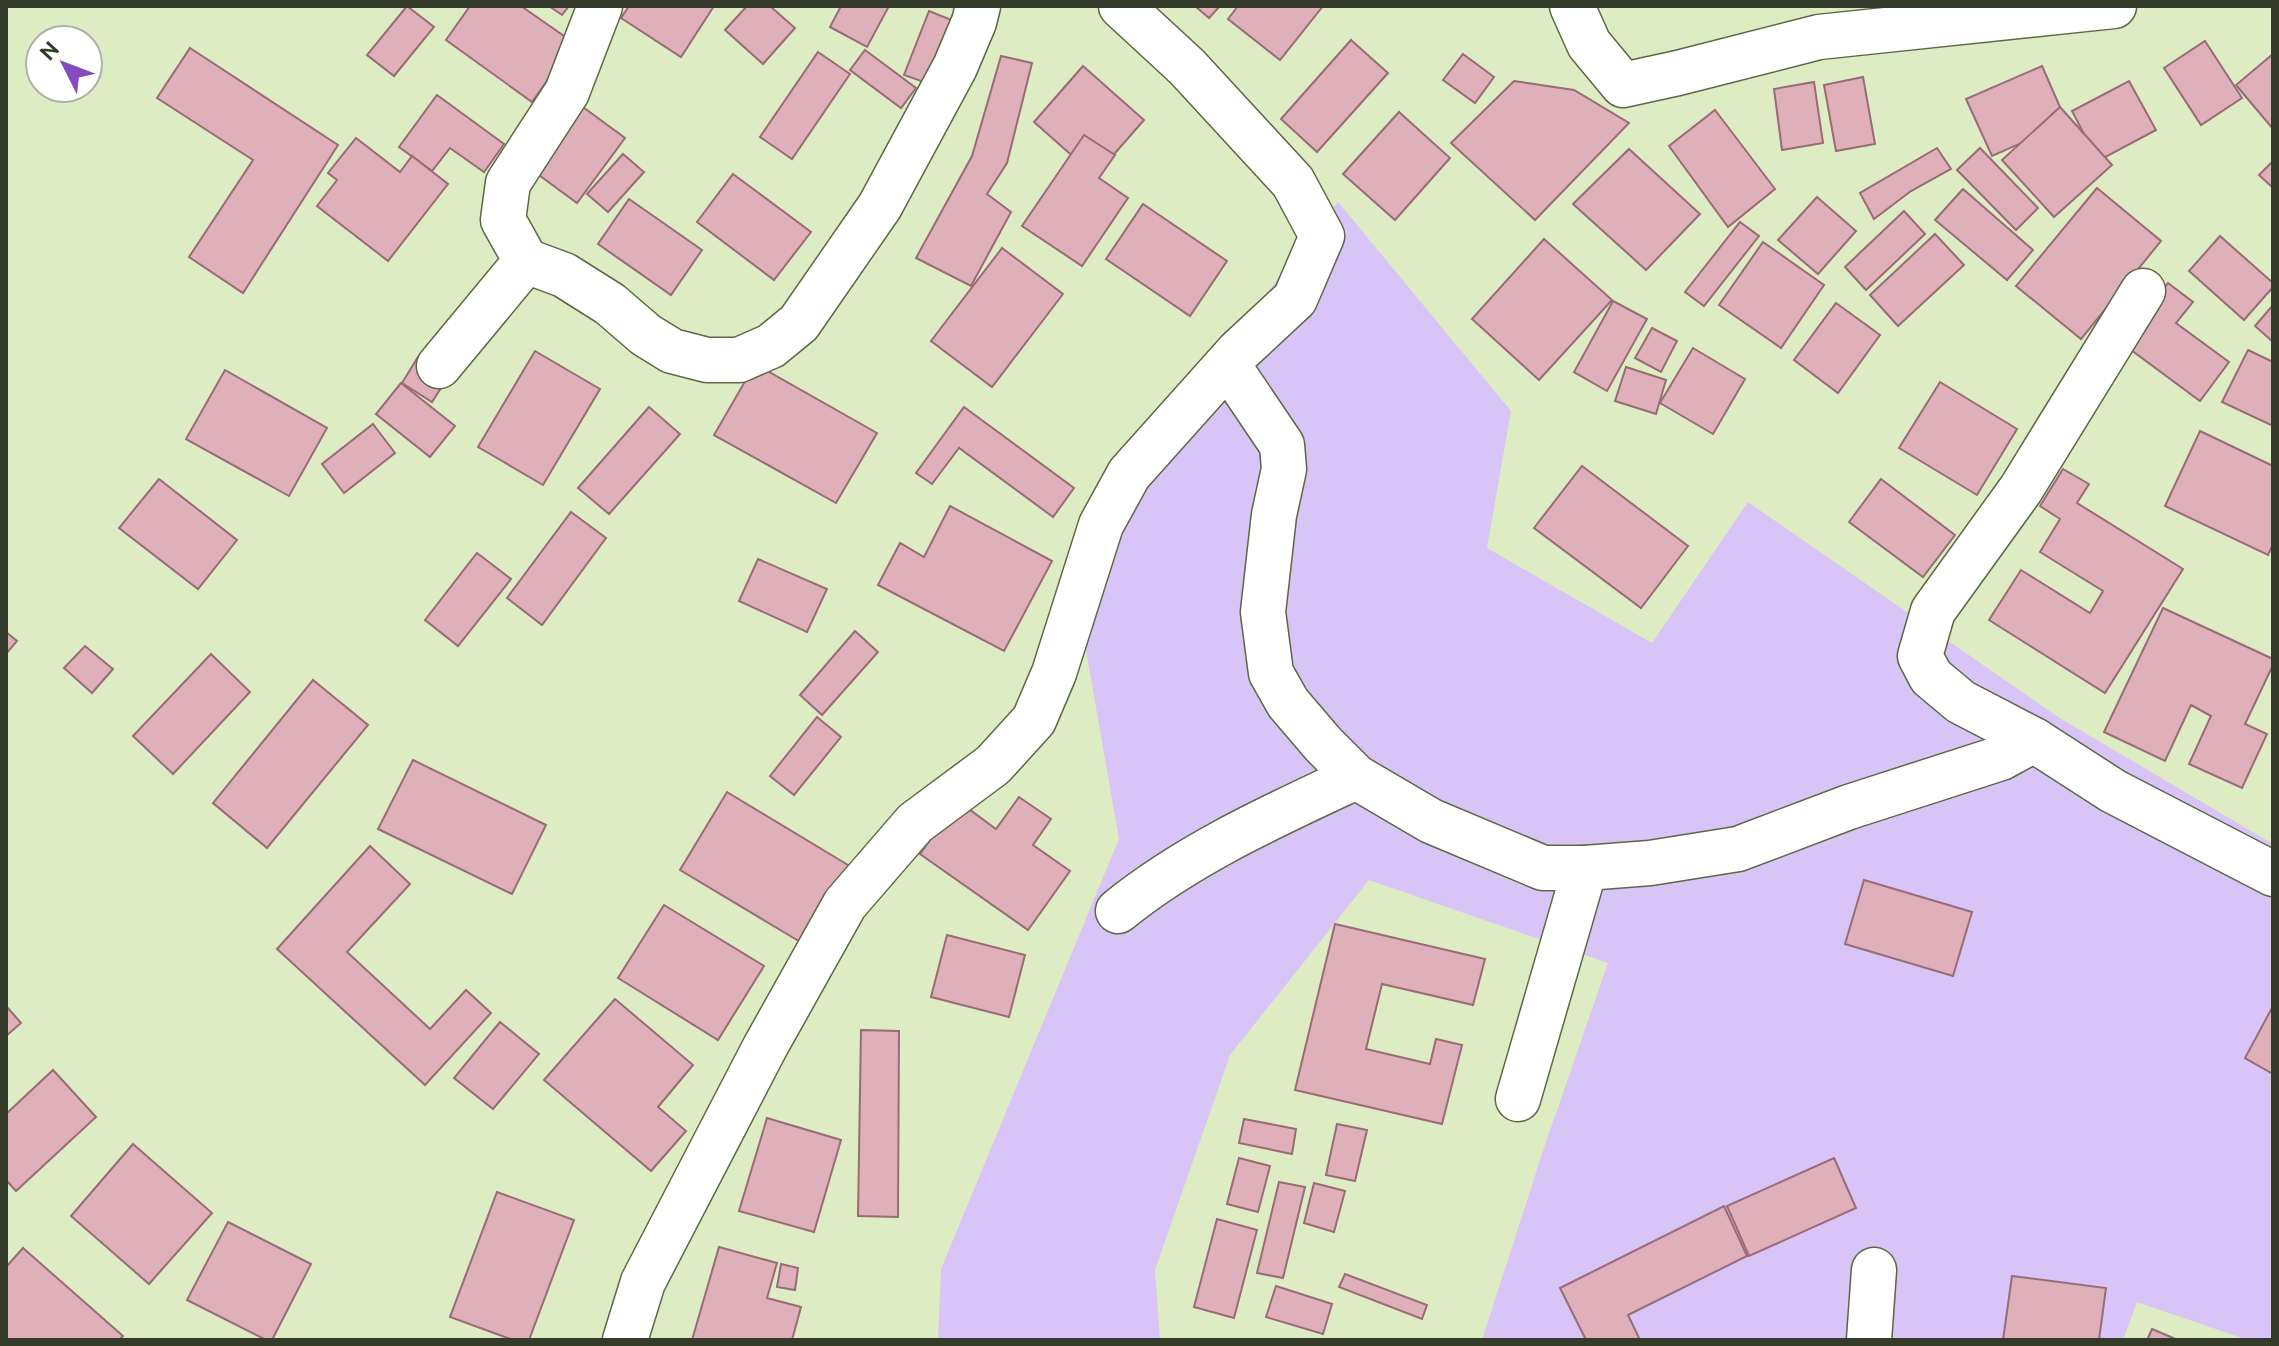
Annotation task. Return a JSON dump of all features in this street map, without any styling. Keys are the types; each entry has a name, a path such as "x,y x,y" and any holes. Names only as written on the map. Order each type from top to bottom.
{"street":[{"path":"600,6 567,92 508,183 503,220 526,261 564,275 610,304 646,335 672,351 707,360 739,360 771,346 799,323 880,206 955,67 978,6"},
{"path":"625,1340 643,1282 765,1047 845,904 915,823 993,765 1034,720 1054,673 1101,525 1117,494 1129,474 1261,328 1295,299 1322,236 1293,182 1187,67 1121,6"},
{"path":"1572,6 1589,44 1623,85 1819,37 2114,6"},
{"path":"439,366 526,261"},
{"path":"2143,291 2021,489 1933,611 1920,656 1931,677 1961,702 2034,740 2113,791 2273,874"},
{"path":"1228,365 1282,445 1284,469 1274,515 1263,612 1271,673 1288,703 1356,777 1431,821 1543,868 1650,863 1738,849 1849,807 2001,758 2034,740"},
{"path":"1118,911 1150,885 1288,809 1356,777"},
{"path":"1518,1099 1585,868"},
{"path":"1869,1340 1874,1270"}],"shaded area":[{"path":"1338,202 1511,411 1487,548 1652,643 1748,502 2058,717 2273,844 2273,1340 2248,1340 2137,1302 2123,1340 1482,1340 1608,963 1369,880 1230,1055 1155,1270 1160,1340 938,1340 941,1269 1119,839 1083,633 1158,432"}],"building":[{"path":"407,6 434,27 394,76 367,55"},
{"path":"470,6 521,6 574,43 532,102 446,40"},
{"path":"549,6 569,6 562,15"},
{"path":"629,6 714,6 681,57 621,18"},
{"path":"747,6 770,6 795,28 763,64 725,30"},
{"path":"841,6 889,6 867,47 830,27"},
{"path":"1195,6 1220,6 1209,18"},
{"path":"1238,6 1323,6 1280,60 1228,19"},
{"path":"929,11 959,23 935,86 904,75"},
{"path":"1351,40 1388,73 1317,152 1281,119"},
{"path":"2205,41 2242,98 2201,125 2164,68"},
{"path":"190,48 338,145 243,293 189,257 253,160 157,98"},
{"path":"865,50 916,88 901,108 850,70"},
{"path":"818,52 850,74 792,159 760,137"},
{"path":"1463,54 1494,77 1475,103 1443,80"},
{"path":"2273,54 2273,129 2236,85"},
{"path":"1001,56 1032,63 1007,163 987,194 1011,212 971,286 916,258 972,156"},
{"path":"1083,66 1144,120 1095,176 1034,122"},
{"path":"2042,66 2067,123 1992,156 1966,99"},
{"path":"1863,77 1875,144 1836,151 1824,85"},
{"path":"1514,81 1574,90 1629,123 1535,220 1451,143"},
{"path":"2129,81 2156,130 2098,161 2072,111"},
{"path":"1814,82 1823,143 1782,150 1774,89"},
{"path":"437,95 504,144 484,172 450,148 432,171 399,147"},
{"path":"572,99 625,138 577,203 524,164"},
{"path":"2060,107 2112,165 2054,217 2002,160"},
{"path":"1715,110 1775,189 1728,227 1669,146"},
{"path":"1399,112 1450,158 1395,220 1343,174"},
{"path":"1084,135 1115,155 1099,178 1128,198 1082,266 1022,226"},
{"path":"356,138 400,172 412,156 448,184 388,261 317,206 337,180 328,173"},
{"path":"1937,148 1951,169 1911,191 1874,219 1860,193"},
{"path":"1980,148 2038,208 2016,230 1957,170"},
{"path":"1629,149 1700,214 1646,270 1573,204"},
{"path":"623,154 644,172 608,212 587,194"},
{"path":"2273,161 2273,188 2259,175"},
{"path":"733,174 811,232 774,280 697,222"},
{"path":"2097,188 2161,241 2081,339 2016,286"},
{"path":"1963,189 2033,250 2007,280 1935,220"},
{"path":"1817,197 1856,231 1818,274 1778,240"},
{"path":"629,199 702,250 671,295 598,244"},
{"path":"1143,204 1227,261 1190,316 1106,259"},
{"path":"1904,211 1925,234 1866,290 1845,267"},
{"path":"1740,222 1759,236 1704,306 1685,292"},
{"path":"1935,234 1964,265 1898,326 1870,295"},
{"path":"2220,236 2273,283 2273,287 2244,320 2189,271"},
{"path":"1544,239 1612,300 1539,380 1472,319"},
{"path":"1763,242 1824,285 1781,348 1719,305"},
{"path":"1002,248 1063,294 992,387 931,341"},
{"path":"2168,283 2193,302 2176,323 2229,362 2200,401 2123,344"},
{"path":"1613,301 1647,319 1607,391 1574,372"},
{"path":"1836,303 1880,335 1838,393 1794,360"},
{"path":"2273,305 2273,342 2255,326"},
{"path":"1652,328 1677,341 1661,372 1635,358"},
{"path":"1693,348 1745,379 1713,434 1660,403"},
{"path":"2248,350 2273,362 2273,426 2222,402"},
{"path":"535,351 600,389 543,485 478,447"},
{"path":"418,357 448,377 432,402 402,383"},
{"path":"755,364 877,433 836,503 714,435"},
{"path":"1626,367 1666,380 1656,414 1615,401"},
{"path":"225,370 327,428 289,496 186,439"},
{"path":"1940,382 2017,429 1977,495 1899,448"},
{"path":"401,383 455,426 430,457 376,414"},
{"path":"649,407 680,434 609,514 578,488"},
{"path":"964,407 1074,488 1053,517 959,448 932,484 916,473"},
{"path":"373,424 395,453 344,493 322,464"},
{"path":"2200,431 2273,466 2273,544 2268,555 2165,506"},
{"path":"1582,466 1688,546 1641,608 1534,528"},
{"path":"2063,469 2089,484 2077,503 2183,569 2105,693 1989,620 2021,570 2090,613 2103,591 2040,552 2060,519 2040,506"},
{"path":"159,479 237,540 198,589 119,528"},
{"path":"1881,479 1955,535 1923,577 1849,522"},
{"path":"950,506 1052,561 1004,651 878,585 900,543 924,557"},
{"path":"571,512 606,538 542,625 507,598"},
{"path":"477,553 511,579 458,646 425,620"},
{"path":"758,559 827,589 807,632 739,601"},
{"path":"2163,608 2273,659 2245,724 2267,734 2242,788 2189,764 2211,716 2191,705 2165,761 2104,732"},
{"path":"855,631 878,652 822,715 800,695"},
{"path":"6,632 17,641 6,654"},
{"path":"85,646 113,669 92,693 64,668"},
{"path":"211,654 250,692 173,774 133,736"},
{"path":"313,680 368,725 267,848 213,803"},
{"path":"817,717 841,737 794,795 770,776"},
{"path":"413,760 546,825 512,894 378,829"},
{"path":"727,792 853,868 807,946 680,870"},
{"path":"1019,797 1051,819 1033,845 1070,871 1028,930 920,854 958,801 996,829"},
{"path":"370,846 410,884 347,952 430,1029 466,990 491,1013 425,1085 277,949"},
{"path":"1864,880 1972,912 1953,976 1845,944"},
{"path":"664,905 764,966 718,1040 618,978"},
{"path":"1335,924 1485,959 1473,1005 1382,984 1366,1049 1430,1064 1436,1039 1462,1045 1442,1124 1295,1090"},
{"path":"947,935 1025,955 1009,1017 931,997"},
{"path":"615,999 693,1065 658,1107 686,1131 651,1171 544,1080"},
{"path":"6,1006 21,1023 6,1036"},
{"path":"2273,1006 2273,1074 2245,1058"},
{"path":"500,1022 539,1054 493,1109 454,1078"},
{"path":"861,1030 899,1031 898,1217 858,1216"},
{"path":"53,1070 96,1117 16,1191 6,1180 6,1114"},
{"path":"767,1118 841,1140 814,1232 739,1211"},
{"path":"1244,1119 1296,1129 1292,1154 1239,1143"},
{"path":"1337,1124 1367,1130 1355,1181 1326,1175"},
{"path":"133,1144 212,1213 149,1284 71,1216"},
{"path":"1239,1158 1270,1166 1258,1212 1227,1204"},
{"path":"1834,1158 1856,1208 1749,1256 1727,1206"},
{"path":"1279,1182 1305,1187 1283,1278 1257,1273"},
{"path":"1314,1183 1345,1191 1334,1232 1304,1223"},
{"path":"497,1192 574,1220 529,1340 513,1340 450,1317"},
{"path":"1724,1206 1747,1256 1628,1315 1640,1340 1586,1340 1560,1288"},
{"path":"1217,1219 1257,1230 1234,1318 1194,1307"},
{"path":"228,1222 311,1264 272,1340 266,1340 187,1300"},
{"path":"719,1247 777,1263 767,1298 801,1307 792,1340 692,1340"},
{"path":"23,1248 123,1336 119,1340 6,1340 6,1267"},
{"path":"781,1264 798,1268 795,1290 777,1287"},
{"path":"1345,1274 1427,1305 1422,1319 1339,1287"},
{"path":"2012,1276 2106,1288 2099,1340 2003,1340"},
{"path":"1276,1286 1332,1304 1323,1334 1266,1317"},
{"path":"2152,1329 2178,1340 2147,1340"}]}
